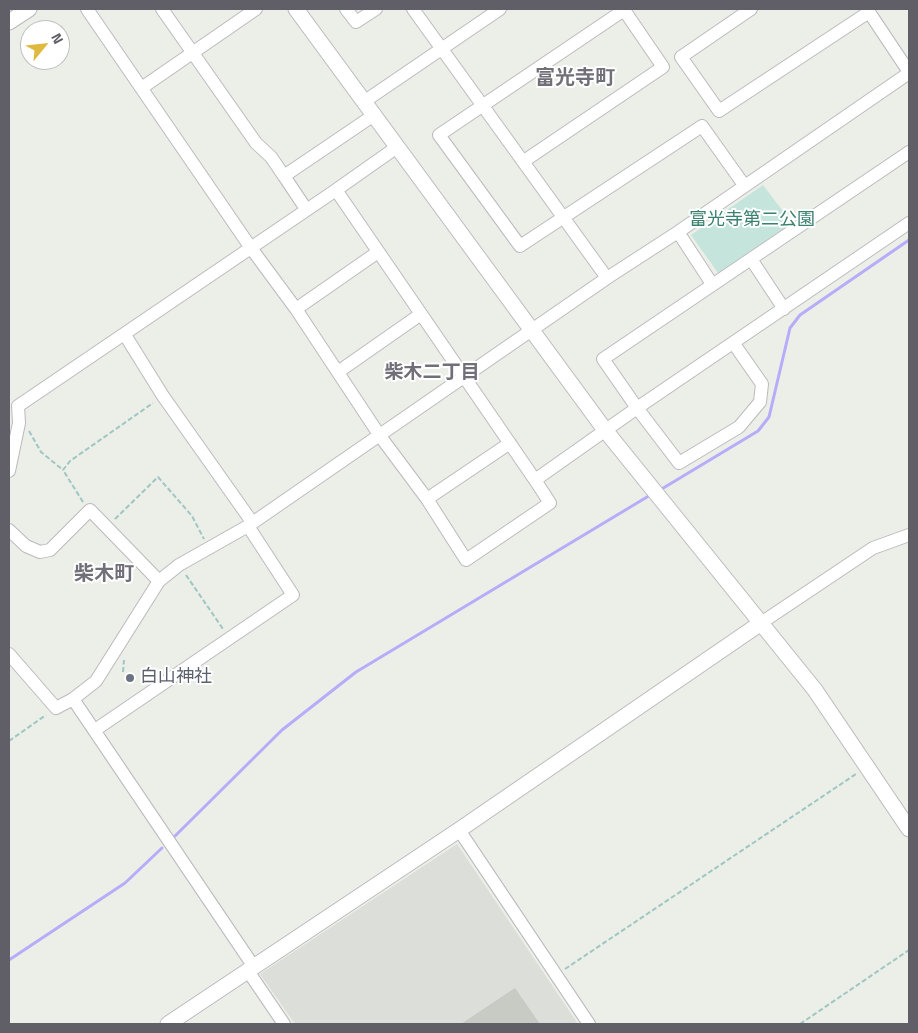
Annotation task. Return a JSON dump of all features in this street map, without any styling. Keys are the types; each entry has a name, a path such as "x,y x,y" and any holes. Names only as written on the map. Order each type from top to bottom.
{"street":[{"path":"9,22 29,9"},
{"path":"87,9 143,87 251,248 296,309 380,436 427,500 466,560 550,503 466,377 336,190"},
{"path":"162,9 256,143 271,157 306,208"},
{"path":"143,87 256,9"},
{"path":"296,9 605,430 815,690 909,828"},
{"path":"346,9 356,22 376,9"},
{"path":"413,9 607,278"},
{"path":"364,101 500,9"},
{"path":"9,654 56,708 73,699 96,681 159,582 179,565 250,524 909,73 868,11 719,111 681,57 751,9"},
{"path":"524,161 663,67 624,10 439,134 520,246 702,126 744,185"},
{"path":"284,176 374,115"},
{"path":"18,406 125,335 306,208 336,190 397,147"},
{"path":"734,344 762,384 760,402 739,427 680,463 637,408 603,359 712,284 908,157"},
{"path":"535,480 637,408 734,344 909,223"},
{"path":"678,232 712,284"},
{"path":"296,309 378,252"},
{"path":"751,259 784,309"},
{"path":"338,372 421,314"},
{"path":"95,730 292,595 250,524 163,396 125,335"},
{"path":"18,406 28,429"},
{"path":"9,472 19,423 18,406"},
{"path":"427,500 510,443"},
{"path":"9,530 26,546 40,552 50,550 90,510 159,582"},
{"path":"168,1024 459,830 873,548 909,535"},
{"path":"73,699 251,969 284,1024"},
{"path":"459,830 555,976 589,1024"}],"path":[{"path":"63,470 70,461 163,396"},
{"path":"28,429 41,452 63,470 76,494 90,510"},
{"path":"105,525 121,516 132,501 158,477 192,516 209,549"},
{"path":"179,565 229,638"},
{"path":"9,741 56,708"},
{"path":"555,976 867,766"},
{"path":"800,1024 909,950"}],"shaded area":[{"path":"457,844 578,1024 295,1024 260,974"}],"green space":[{"name":"富光寺第二公園","path":"763,185 792,223 718,273 691,235"}],"building":[{"path":"515,988 540,1024 461,1024"}],"waterway":[{"path":"660,490 758,431 769,417 790,328 800,315 909,240"},
{"path":"175,836 282,730 356,672 652,494"},
{"path":"9,960 125,883 162,848"}],"place":[{"name":"白山神社","path":"130,678"}],"district":[{"name":"富光寺町","path":"575,79"},
{"name":"柴木二丁目","path":"432,373"},
{"name":"柴木町","path":"104,575"}]}
